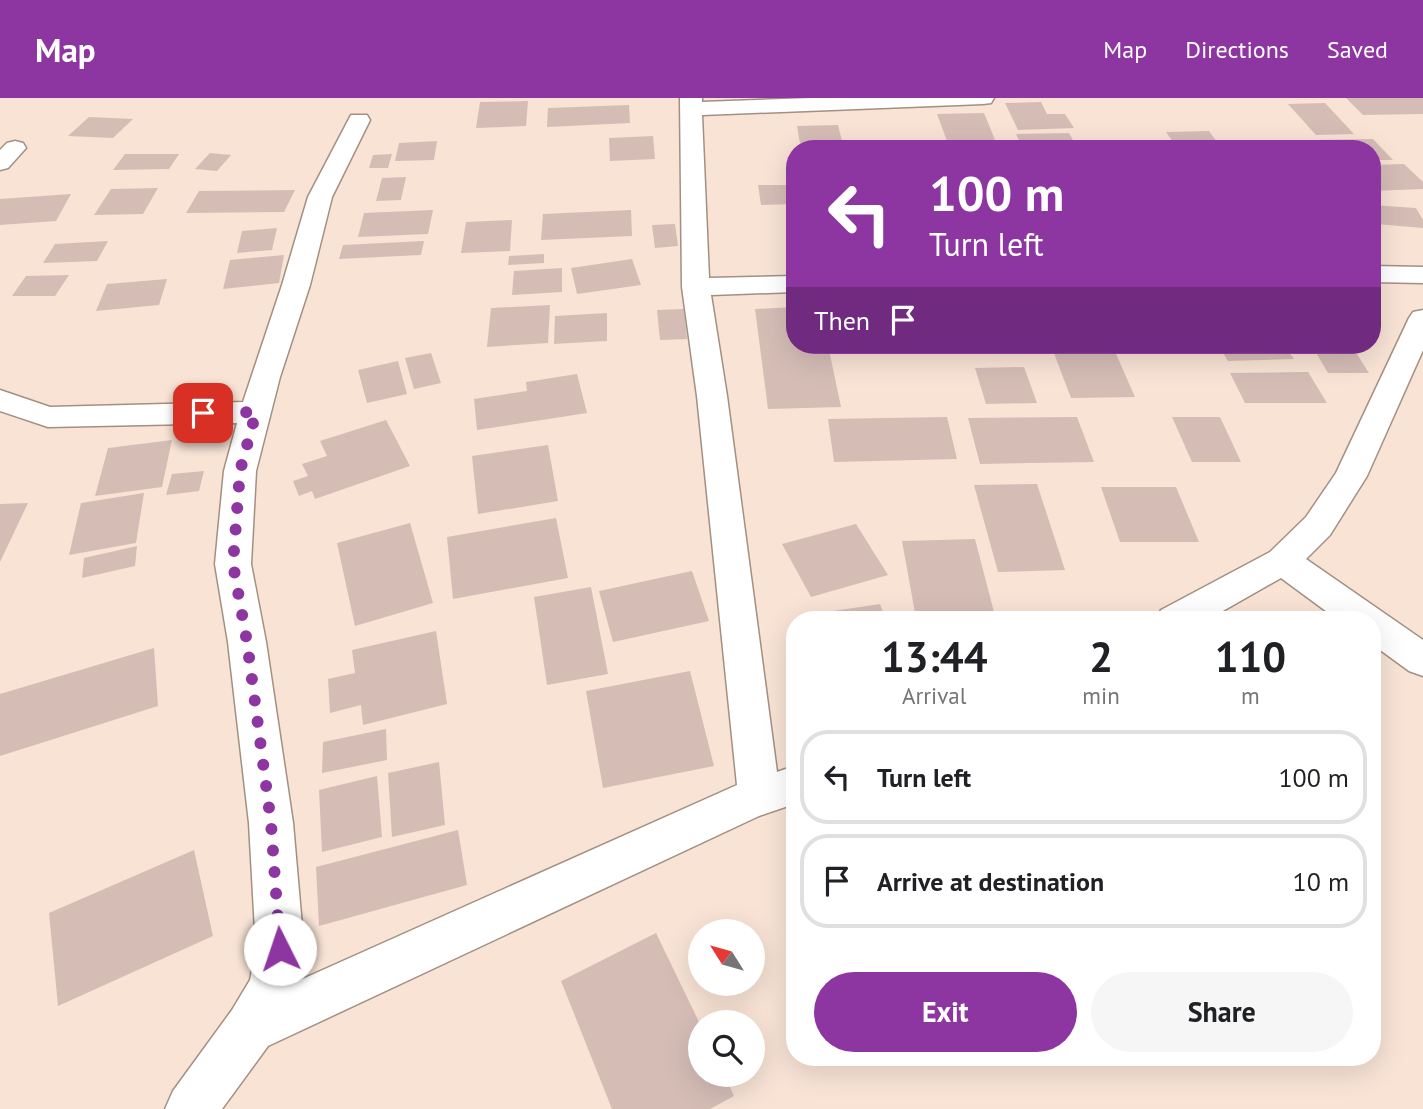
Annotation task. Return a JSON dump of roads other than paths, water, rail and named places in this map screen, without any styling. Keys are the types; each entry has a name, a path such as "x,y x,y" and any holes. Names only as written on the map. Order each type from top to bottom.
{"street":[{"path":"250,1028 777,790 696,287 692,103 983,98"},
{"path":"191,1109 250,1028 273,987 280,949 271,823 247,642 233,564 240,471 320,197 359,120"},
{"path":"1381,274 1423,275"},
{"path":"696,287 786,284"},
{"path":"1191,611 1283,561 1318,526 1351,476 1423,318"},
{"path":"0,401 48,417 256,412"},
{"path":"1283,561 1353,611"},
{"path":"1381,630 1423,660"}]}
